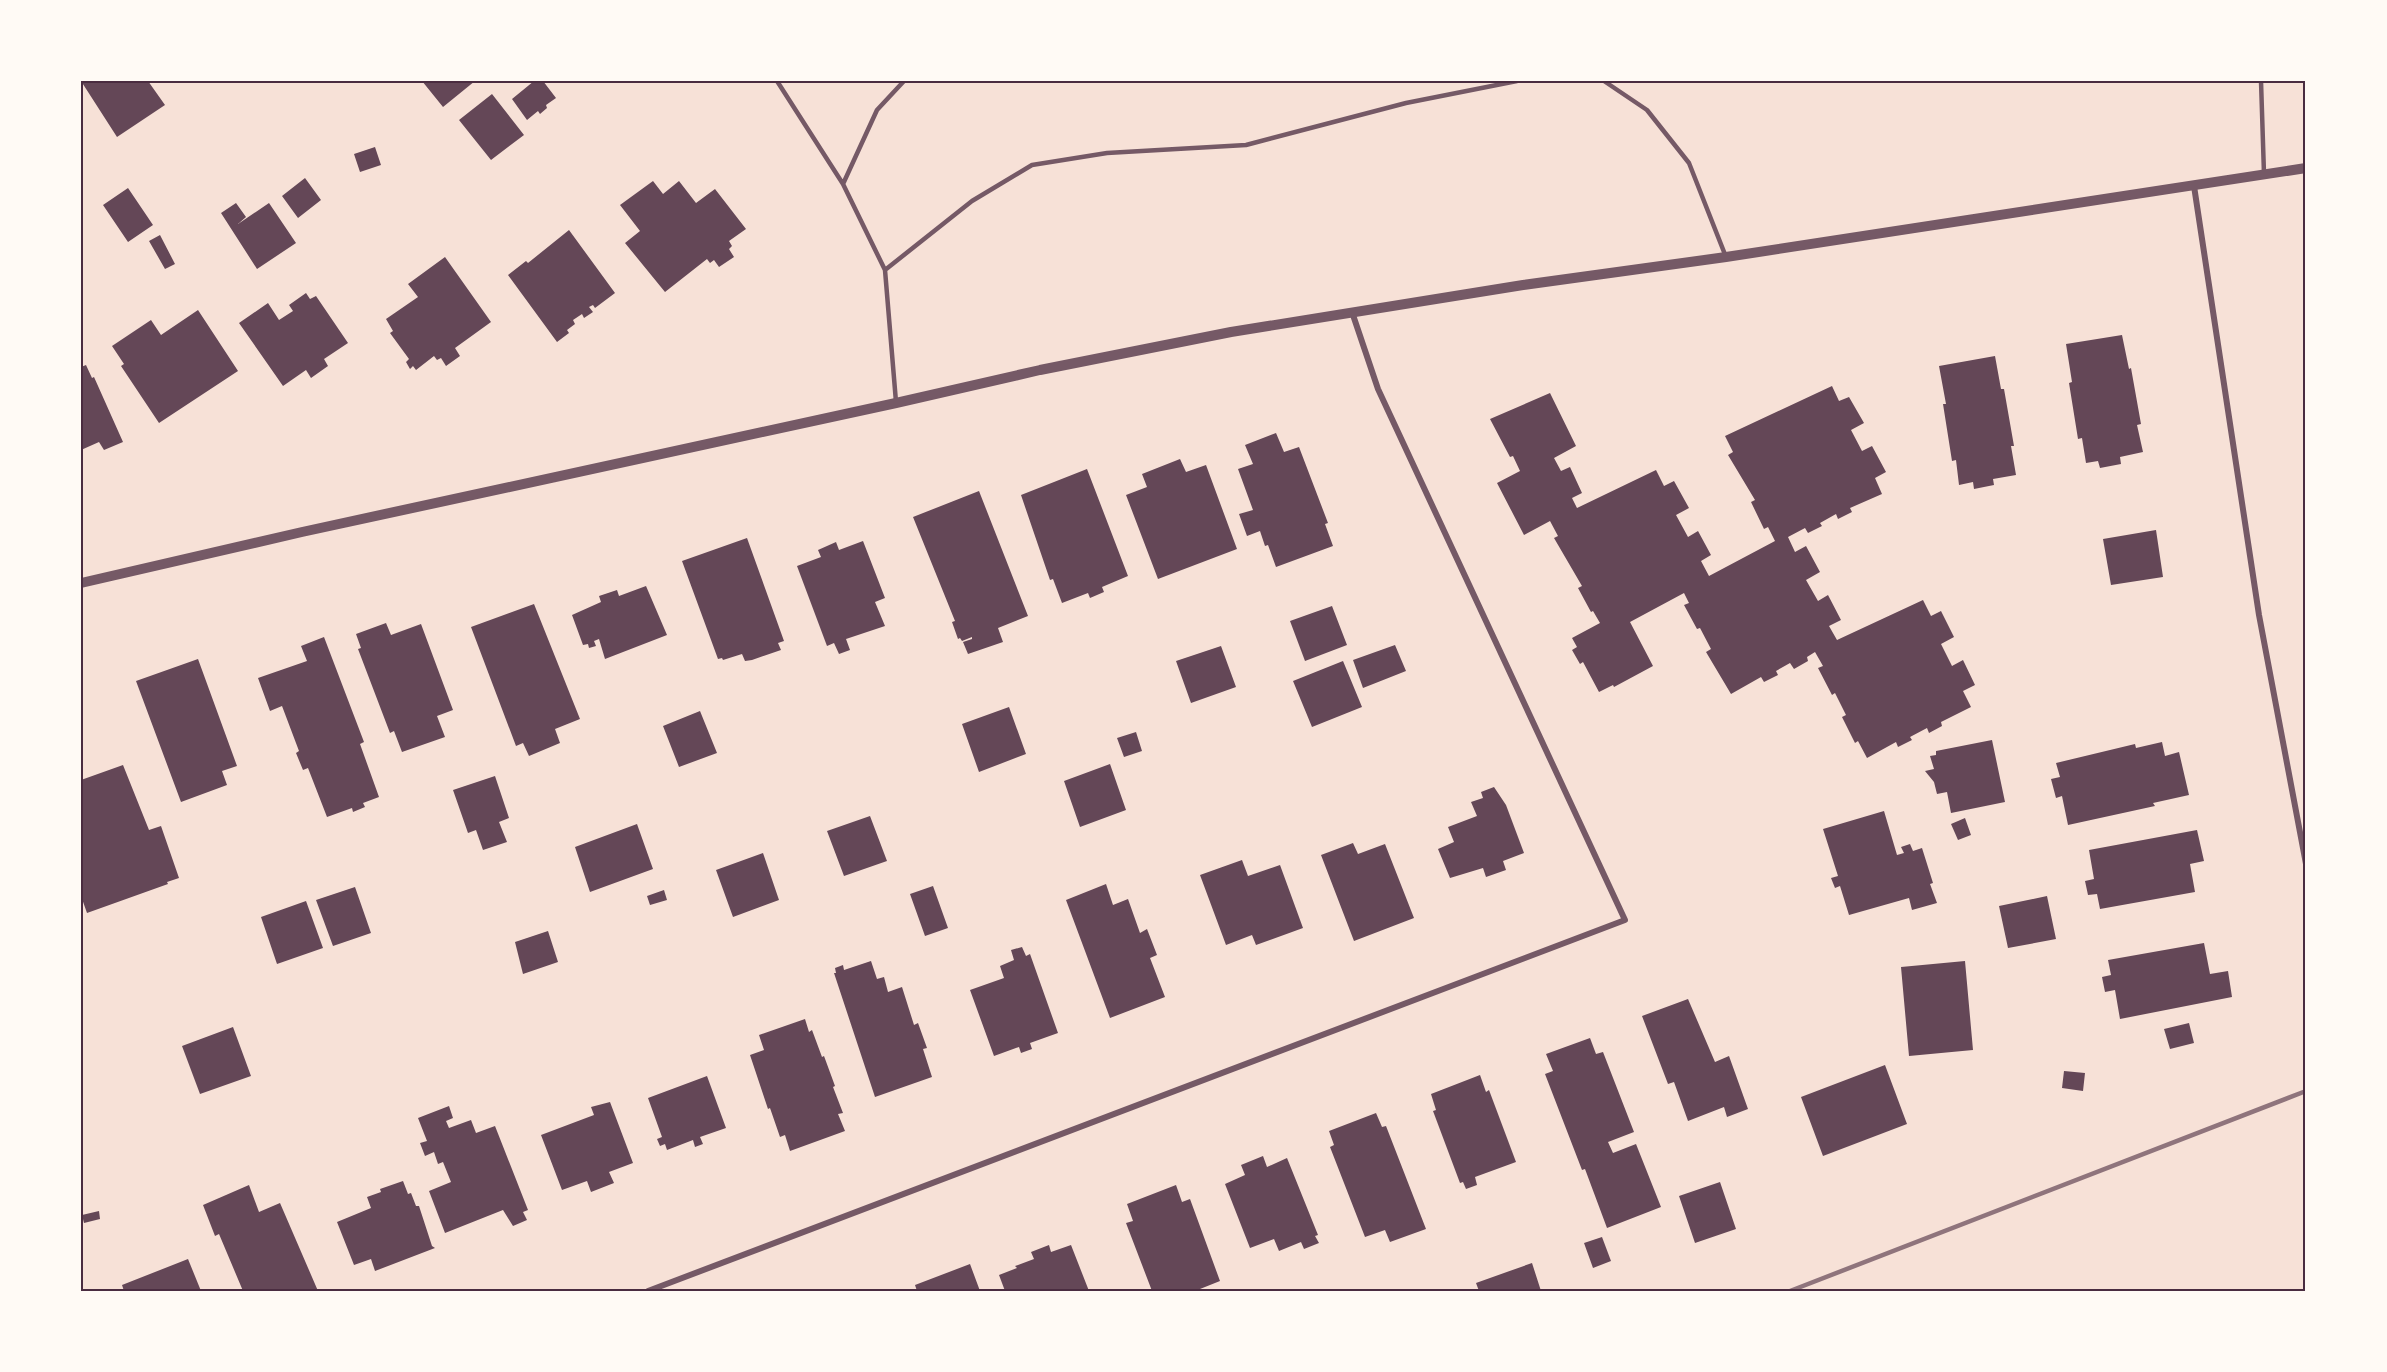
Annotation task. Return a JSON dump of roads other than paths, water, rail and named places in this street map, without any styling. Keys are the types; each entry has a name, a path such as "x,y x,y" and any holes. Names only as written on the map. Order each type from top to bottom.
{"street":[{"path":"81,583 314,529 1051,368 1231,332 1523,285 1726,257 2306,168"},
{"path":"2194,186 2259,615 2306,864"},
{"path":"648,1291 1625,920 1378,388 1352,312"}],"lane":[{"path":"777,81 843,184 885,270 896,403"},
{"path":"843,184 877,110 904,81"},
{"path":"885,270 972,201 1032,165 1107,153 1246,145 1406,104 1517,81"},
{"path":"1604,81 1647,110 1689,164 1726,257"},
{"path":"2261,81 2264,175"}],"railway":[{"path":"1790,1291 2306,1091"}]}
